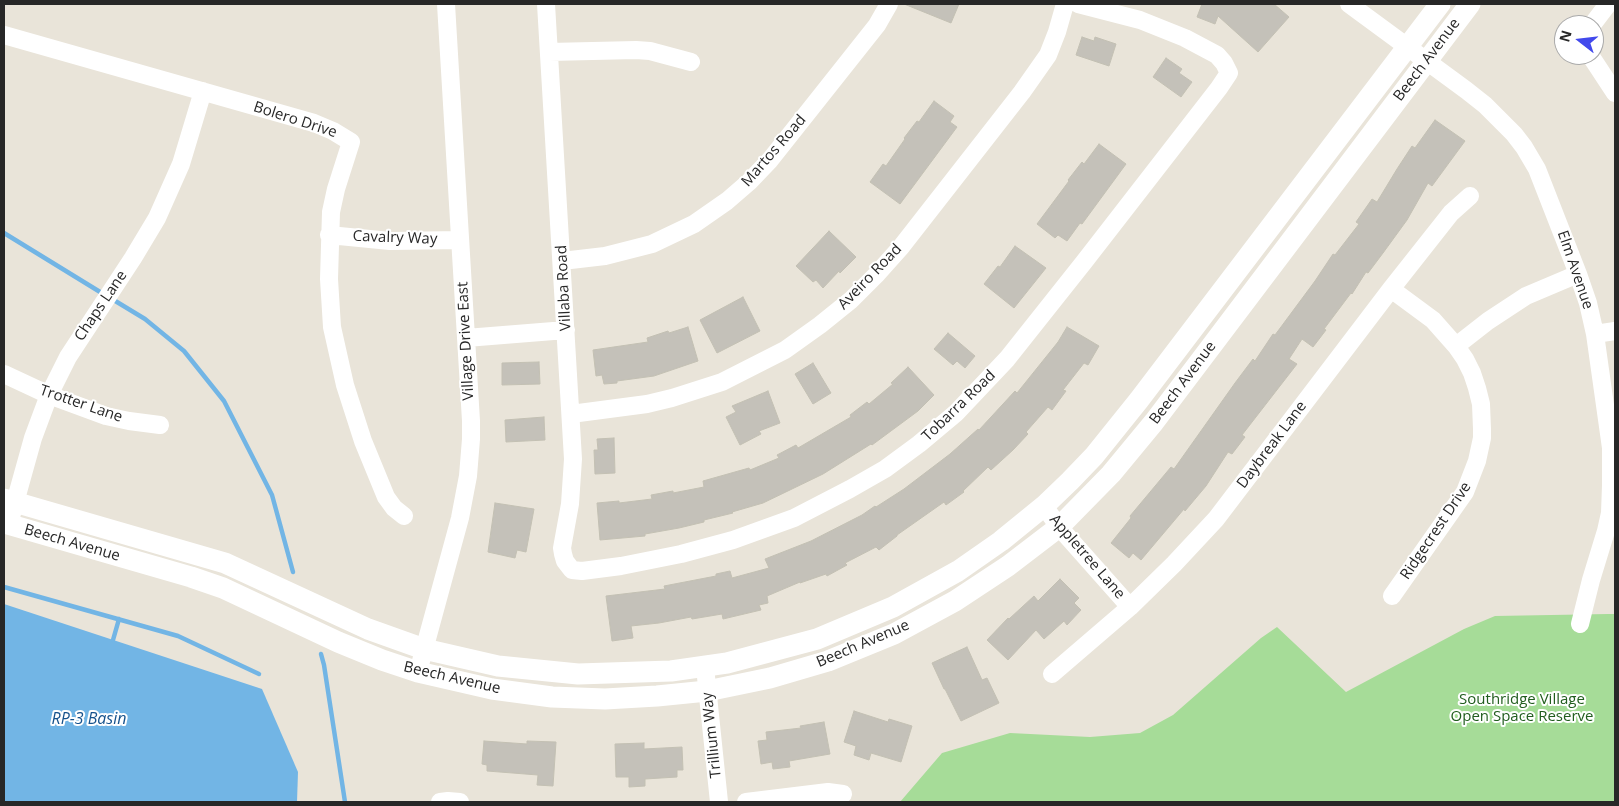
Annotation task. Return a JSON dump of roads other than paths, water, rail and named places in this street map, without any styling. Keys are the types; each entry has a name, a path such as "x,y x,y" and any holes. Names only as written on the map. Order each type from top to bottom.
{"street":[{"name":"Village Drive East","path":"418,672 456,533 468,476 471,421 446,4"},
{"name":"Villaba Road","path":"546,4 573,459 567,528 562,548 565,560 572,570"},
{"name":"Martos Road","path":"562,261 605,256 652,244 694,224 720,207 749,182 770,160 867,37 889,4"},
{"name":"Aveiro Road","path":"571,414 647,404 722,382 785,350 820,325 876,275 901,247 1022,92 1048,55 1065,4"},
{"name":"Tobarra Road","path":"572,570 593,570 708,548 794,518 885,469 926,439 956,413 1021,342 1229,74 1224,63 1217,55 1185,38 1140,20 1078,4"},
{"name":"Elm Avenue","path":"1349,4 1485,105 1514,134 1537,169 1578,274 1588,302 1595,334 1611,448 1612,513 1591,580 1580,624"},
{"name":"Beech Avenue","path":"9,500 225,563 368,630 424,649 498,666 578,674 663,672 727,663 817,639 893,607 958,571 1002,541 1044,506 1094,456 1139,400 1440,4"},
{"name":"Beech Avenue","path":"6,524 182,574 224,588 338,642 382,660 418,672 492,689 552,697 605,699 656,696 707,691 770,678 828,661 894,634 955,601 1008,566 1059,528 1111,474 1154,422 1470,4"},
{"path":"1600,15 1608,4"},
{"name":"Bolero Drive","path":"4,34 314,123 333,130 350,142 331,212 329,235 332,327 345,385 363,441 386,497 394,508 404,516"},
{"path":"549,52 636,50 650,51 691,62"},
{"path":"1597,65 1615,93"},
{"name":"Chaps Lane","path":"6,524 9,500 49,395 68,357 145,238 170,190 184,156 202,91"},
{"name":"Daybreak Lane","path":"1052,674 1130,607 1216,519 1391,289 1451,213 1470,196"},
{"name":"Cavalry Way","path":"329,235 390,241 460,240"},
{"path":"1456,346 1488,321 1526,296 1578,274"},
{"name":"Ridgecrest Drive","path":"1391,289 1433,320 1456,346 1472,373 1481,404 1482,438 1478,461 1470,482 1459,501 1392,596"},
{"path":"466,338 566,330"},
{"path":"1595,334 1615,331"},
{"name":"Trotter Lane","path":"4,374 49,395 106,416 160,425"},
{"name":"Appletree Lane","path":"1044,506 1059,528 1130,607"},
{"name":"Trillium Way","path":"705,667 719,802"},
{"path":"746,802 828,792 843,794"},
{"path":"440,802 460,802"}],"water":[{"name":"RP-3 Basin","path":"4,604 262,689 298,772 297,802 4,802"}],"waterway":[{"path":"4,233 105,295"},
{"path":"112,299 145,319 184,351 224,401 272,495 293,572"},
{"path":"4,587 178,636 259,674"},
{"path":"113,640 119,619"},
{"path":"321,654 345,802"}],"park label":[{"name":"Southridge Village Open Space Reserve","path":"1522,708"}]}
